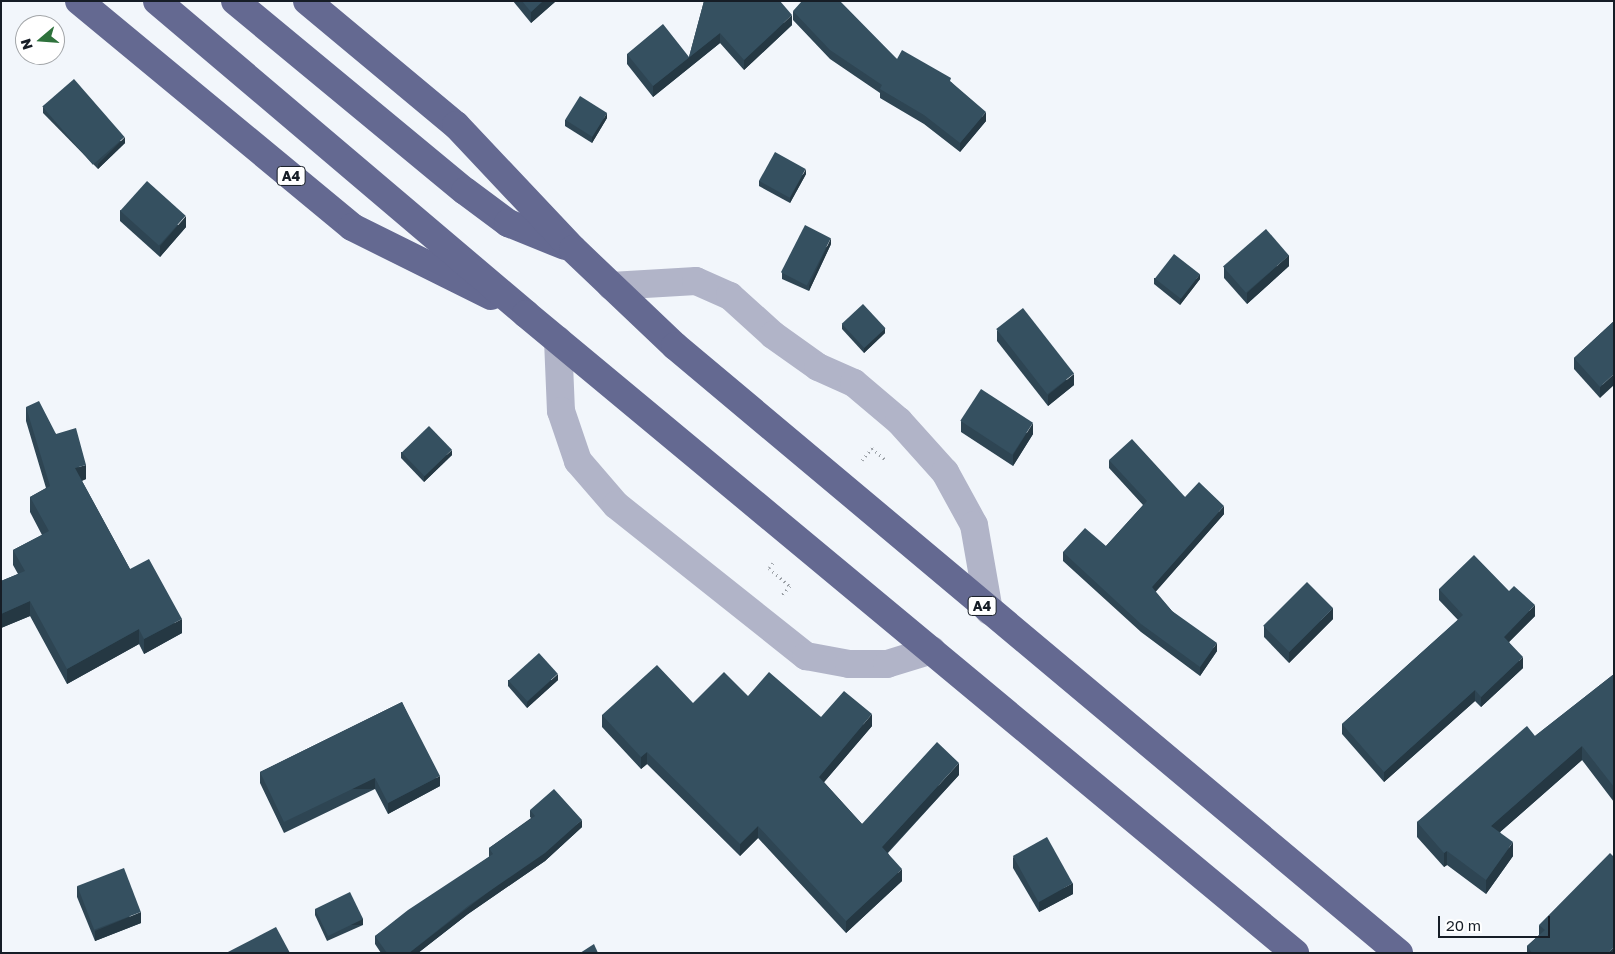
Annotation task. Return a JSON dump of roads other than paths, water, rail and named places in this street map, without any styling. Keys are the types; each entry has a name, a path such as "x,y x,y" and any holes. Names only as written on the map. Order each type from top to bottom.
{"highway":[{"name":"A4","path":"79,1 352,227 526,314"},
{"name":"A4","path":"157,1 432,232 526,314 1295,953"},
{"name":"A4","path":"235,1 465,191 508,223 573,249"},
{"name":"A4","path":"307,1 456,125 573,249 675,346 989,612 1399,953"}],"lane":[{"path":"611,286 696,281 730,296 773,335 818,367 854,382 900,421 945,472 974,525 989,612"},
{"path":"558,340 561,411 578,461 616,505 806,656 850,664 887,664 932,650"}]}
